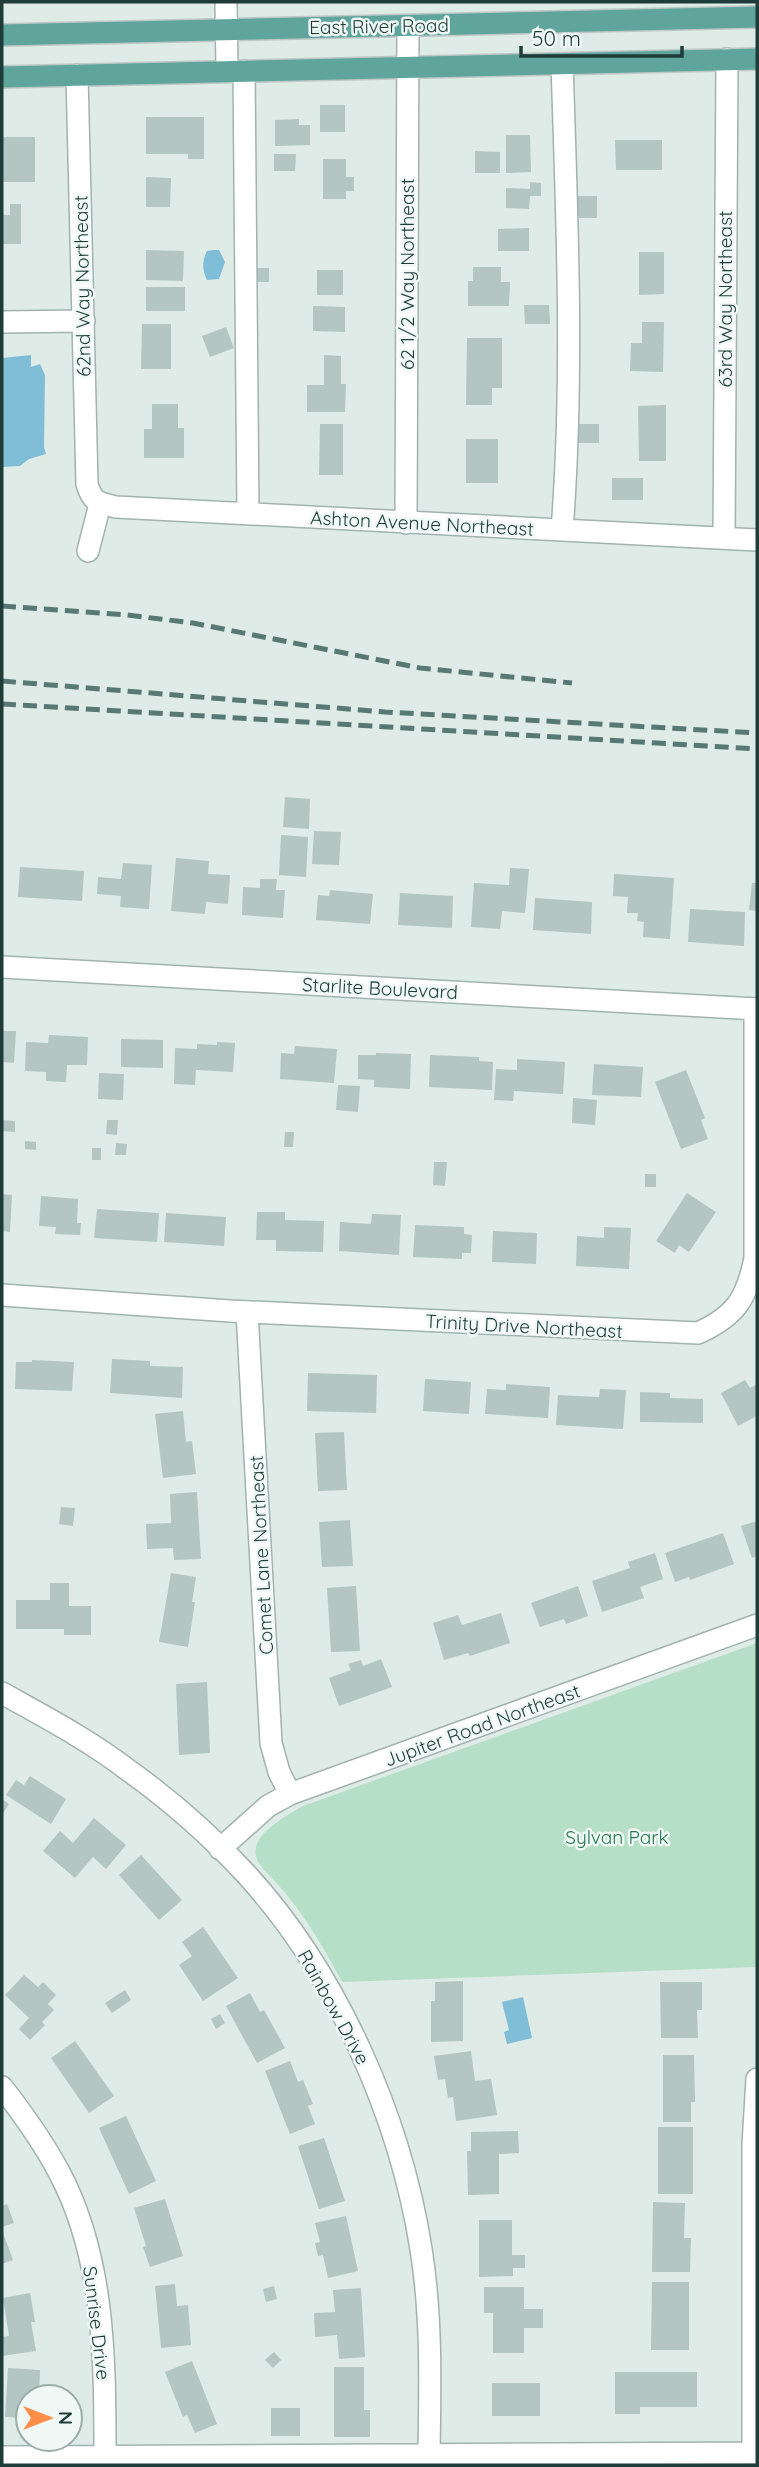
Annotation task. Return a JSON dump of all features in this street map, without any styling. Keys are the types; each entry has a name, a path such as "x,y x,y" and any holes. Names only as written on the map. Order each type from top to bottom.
{"main road":[{"name":"East River Road","path":"2,35 757,17"},
{"path":"2,77 757,59"}],"street":[{"path":"226,2 226,29 235,71 248,514"},
{"name":"62 1/2 Way Northeast","path":"406,523 408,26"},
{"name":"63rd Way Northeast","path":"724,538 727,60"},
{"path":"562,64 567,181 568,452 562,530"},
{"name":"62nd Way Northeast","path":"77,75 87,484 95,500 88,551"},
{"path":"2,322 84,321"},
{"name":"Ashton Avenue Northeast","path":"95,500 116,507 757,540"},
{"name":"Starlite Boulevard","path":"2,967 756,1009"},
{"name":"Trinity Drive Northeast","path":"2,1294 247,1312 698,1333 719,1324 738,1306 750,1284 755,1258 756,1009"},
{"name":"Comet Lane Northeast","path":"247,1312 271,1743 279,1772 290,1794"},
{"name":"Jupiter Road Northeast","path":"220,1849 268,1806 290,1794 757,1625"},
{"name":"Rainbow Drive","path":"2,1693 70,1731 129,1770 192,1822 247,1874 311,1959 366,2063 390,2127 410,2194 421,2249 429,2330 429,2454"},
{"path":"2,2457 755,2453 753,2145 757,2079"},
{"name":"Sunrise Drive","path":"2,2087 30,2123 60,2174 80,2224 97,2291 105,2366 105,2456"}],"green space":[{"name":"Sylvan Park","path":"757,1643 757,1967 342,1982 303,1916 258,1862 256,1848 262,1835 303,1806"}],"water":[{"path":"219,250 225,262 219,279 207,280 203,269 204,258 207,251"},
{"path":"31,355 31,367 40,364 45,375 46,454 29,459 20,466 2,467 2,358"},
{"path":"523,1997 532,2038 507,2044 504,2032 509,2030 502,2002"}],"building":[{"path":"320,105 345,105 345,132 320,132"},
{"path":"146,117 204,117 204,159 188,159 188,154 146,154"},
{"path":"299,119 299,125 310,125 310,145 275,146 275,120"},
{"path":"506,135 530,135 531,172 506,173"},
{"path":"2,137 35,137 35,182 2,182"},
{"path":"615,140 662,140 662,170 616,170"},
{"path":"475,151 500,152 500,173 475,173"},
{"path":"274,154 296,154 295,171 274,171"},
{"path":"323,159 346,159 346,177 354,177 354,191 346,191 346,199 323,199"},
{"path":"146,177 171,178 170,207 146,207"},
{"path":"530,182 541,183 541,196 530,196 529,209 506,208 506,188 530,189"},
{"path":"575,196 597,196 597,218 575,218"},
{"path":"10,204 21,204 21,244 2,244 2,215 10,215"},
{"path":"529,228 529,251 498,251 498,229"},
{"path":"146,250 184,251 183,281 146,280"},
{"path":"639,252 664,252 664,294 639,295"},
{"path":"473,267 501,267 501,282 510,282 509,306 468,306 468,281 473,281"},
{"path":"256,268 269,268 269,282 256,282"},
{"path":"317,270 343,270 343,295 317,295"},
{"path":"146,287 185,287 185,311 146,311"},
{"path":"524,305 549,305 550,324 525,324"},
{"path":"313,306 345,307 345,332 313,331"},
{"path":"642,322 664,322 663,372 630,371 631,343 642,343"},
{"path":"142,324 171,324 171,369 141,369"},
{"path":"226,327 234,348 210,357 202,336"},
{"path":"467,338 502,338 502,388 492,388 492,405 466,405"},
{"path":"324,355 341,356 341,384 346,384 345,412 307,412 307,385 324,385"},
{"path":"152,404 178,404 178,428 184,428 184,458 144,458 144,429 152,429"},
{"path":"666,405 666,461 639,461 638,406"},
{"path":"320,424 343,424 343,475 319,475"},
{"path":"577,424 599,424 599,443 577,443"},
{"path":"466,439 498,439 498,483 466,483"},
{"path":"612,478 643,478 643,500 612,500"},
{"path":"285,797 310,799 309,829 283,827"},
{"path":"314,831 341,832 339,865 312,864"},
{"path":"281,835 308,837 306,877 279,875"},
{"path":"176,858 209,861 208,874 230,875 228,904 206,902 205,914 171,911"},
{"path":"123,863 152,865 149,909 120,907 121,896 97,894 98,877 121,879"},
{"path":"20,867 84,871 82,901 18,897"},
{"path":"510,868 529,869 525,913 502,911 500,929 471,927 474,883 509,885"},
{"path":"614,874 674,878 670,939 643,937 644,922 637,921 638,913 627,913 628,897 613,896"},
{"path":"260,879 277,879 276,890 285,890 283,918 242,915 243,887 260,888"},
{"path":"752,883 757,883 757,911 749,910"},
{"path":"330,890 373,894 370,924 316,920 318,895 329,896"},
{"path":"400,893 453,896 452,928 398,925"},
{"path":"535,898 592,902 591,934 533,930"},
{"path":"690,909 745,912 744,946 688,942"},
{"path":"2,1031 16,1031 14,1063 2,1062"},
{"path":"49,1035 88,1037 87,1065 67,1065 66,1082 46,1081 46,1072 25,1071 26,1042 48,1043"},
{"path":"121,1039 163,1040 163,1068 121,1067"},
{"path":"217,1042 235,1043 233,1072 196,1070 195,1085 174,1084 175,1048 197,1049 197,1044 217,1045"},
{"path":"295,1046 337,1049 334,1083 280,1079 281,1053 294,1054"},
{"path":"411,1054 410,1089 374,1087 374,1080 358,1079 358,1055"},
{"path":"430,1055 479,1057 479,1061 493,1062 492,1090 429,1087"},
{"path":"517,1059 565,1062 563,1094 514,1091 513,1101 494,1100 496,1069 517,1070"},
{"path":"594,1064 643,1067 641,1097 592,1095"},
{"path":"686,1070 705,1118 701,1120 708,1139 681,1149 655,1082"},
{"path":"99,1073 124,1074 123,1100 98,1099"},
{"path":"338,1085 360,1086 358,1112 336,1110"},
{"path":"573,1098 597,1100 595,1125 572,1123"},
{"path":"2,1120 15,1121 15,1132 2,1131"},
{"path":"107,1120 118,1120 117,1135 106,1134"},
{"path":"285,1132 294,1132 293,1147 284,1147"},
{"path":"25,1141 36,1142 36,1150 25,1149"},
{"path":"116,1143 127,1144 126,1155 115,1155"},
{"path":"92,1148 101,1148 101,1160 92,1160"},
{"path":"434,1162 447,1162 445,1186 433,1185"},
{"path":"645,1174 656,1174 656,1187 645,1187"},
{"path":"687,1193 716,1212 689,1252 679,1245 675,1253 656,1241"},
{"path":"2,1194 12,1195 10,1232 2,1231"},
{"path":"41,1196 78,1199 77,1223 81,1223 80,1235 55,1234 56,1227 39,1226"},
{"path":"97,1209 159,1213 157,1242 94,1238"},
{"path":"257,1212 285,1212 285,1220 324,1221 323,1252 276,1251 276,1240 256,1240"},
{"path":"166,1213 226,1217 224,1246 164,1242"},
{"path":"372,1214 401,1215 399,1255 339,1251 340,1222 371,1224"},
{"path":"415,1225 464,1227 464,1234 472,1235 471,1253 462,1253 462,1259 413,1257"},
{"path":"604,1227 631,1228 629,1269 576,1266 577,1236 604,1238"},
{"path":"493,1231 537,1233 536,1264 492,1262"},
{"path":"112,1359 150,1361 150,1366 183,1367 182,1398 110,1393"},
{"path":"16,1362 74,1362 72,1391 15,1389"},
{"path":"308,1373 377,1375 376,1413 307,1411"},
{"path":"425,1379 471,1382 469,1414 423,1411"},
{"path":"745,1380 750,1388 757,1384 757,1416 738,1426 721,1393"},
{"path":"506,1384 550,1387 548,1418 485,1414 487,1389 506,1390"},
{"path":"600,1389 626,1390 623,1429 556,1425 558,1395 599,1397"},
{"path":"640,1392 670,1393 670,1398 703,1399 703,1423 640,1422"},
{"path":"183,1411 186,1442 192,1441 196,1474 163,1478 155,1414"},
{"path":"344,1432 347,1490 318,1491 315,1433"},
{"path":"197,1492 201,1559 174,1560 173,1548 147,1549 146,1524 171,1523 170,1494"},
{"path":"61,1507 75,1508 73,1526 59,1524"},
{"path":"350,1520 353,1566 322,1567 319,1522"},
{"path":"757,1521 757,1556 752,1558 741,1526"},
{"path":"723,1533 734,1564 690,1580 689,1577 675,1582 665,1553"},
{"path":"655,1553 663,1579 640,1587 644,1598 602,1612 592,1581 630,1568 628,1562"},
{"path":"171,1573 196,1577 188,1647 159,1642"},
{"path":"50,1583 69,1583 69,1606 91,1606 91,1635 64,1635 64,1629 16,1629 16,1600 50,1600"},
{"path":"356,1586 360,1651 331,1652 327,1588"},
{"path":"578,1586 588,1616 566,1624 564,1619 540,1627 531,1603"},
{"path":"501,1613 510,1643 470,1656 468,1653 444,1660 433,1623 458,1615 462,1625"},
{"path":"381,1659 392,1687 339,1706 329,1678 351,1670 348,1664 361,1660 363,1666"},
{"path":"207,1682 210,1753 179,1755 176,1684"},
{"path":"30,1776 66,1799 51,1824 6,1795 16,1780 24,1785"},
{"path":"2,1799 9,1804 2,1815"},
{"path":"94,1818 126,1845 106,1869 93,1857 75,1878 43,1851 60,1831 73,1843"},
{"path":"141,1855 182,1900 159,1920 119,1875"},
{"path":"203,1927 238,1978 203,2001 179,1965 192,1956 182,1942"},
{"path":"24,1975 38,1987 43,1982 56,1995 48,2004 54,2010 42,2022 45,2025 30,2040 19,2029 29,2018 5,1995"},
{"path":"463,1981 463,2041 431,2042 431,2001 435,2001 435,1982"},
{"path":"660,1982 702,1982 702,2010 697,2010 698,2038 661,2038"},
{"path":"125,1990 131,2000 112,2013 105,2003"},
{"path":"250,1993 260,2012 264,2010 285,2048 257,2063 226,2006"},
{"path":"220,2014 225,2023 216,2029 211,2019"},
{"path":"75,2041 114,2096 89,2113 51,2058"},
{"path":"471,2051 475,2081 491,2079 497,2115 456,2121 453,2097 448,2098 445,2079 438,2080 434,2056"},
{"path":"663,2055 694,2055 695,2102 691,2102 691,2122 663,2122"},
{"path":"290,2061 298,2082 303,2080 313,2104 308,2106 315,2124 290,2134 265,2071"},
{"path":"126,2116 156,2181 129,2194 99,2128"},
{"path":"658,2127 693,2127 693,2194 658,2194"},
{"path":"518,2131 519,2153 499,2154 499,2194 468,2195 467,2151 471,2151 471,2132"},
{"path":"324,2138 345,2201 319,2209 298,2146"},
{"path":"165,2199 183,2256 150,2267 134,2208"},
{"path":"653,2202 685,2203 684,2238 691,2238 690,2272 652,2272"},
{"path":"7,2204 14,2223 2,2227 2,2206"},
{"path":"346,2216 358,2271 328,2278 323,2255 318,2256 315,2243 320,2242 315,2223"},
{"path":"479,2220 512,2220 512,2255 525,2255 525,2268 513,2268 513,2276 479,2277"},
{"path":"2,2230 13,2260 2,2264"},
{"path":"652,2282 689,2282 689,2350 651,2350"},
{"path":"175,2284 177,2306 188,2305 191,2345 161,2348 155,2286"},
{"path":"274,2286 277,2299 266,2302 263,2289"},
{"path":"484,2287 524,2287 524,2309 543,2309 543,2328 524,2328 524,2353 493,2353 493,2313 484,2313"},
{"path":"361,2288 365,2357 339,2359 337,2335 315,2337 314,2313 335,2312 333,2290"},
{"path":"30,2293 36,2351 2,2356 2,2337 9,2336 3,2298"},
{"path":"274,2352 281,2360 273,2368 265,2360"},
{"path":"192,2361 217,2424 195,2433 187,2415 183,2417 165,2372"},
{"path":"334,2367 364,2367 364,2410 370,2410 370,2437 334,2437"},
{"path":"8,2368 40,2370 40,2383 14,2383 14,2417 5,2417"},
{"path":"615,2372 697,2372 697,2407 640,2407 640,2414 615,2414"},
{"path":"492,2383 540,2383 540,2416 492,2416"},
{"path":"271,2408 300,2408 300,2436 271,2436"}],"railway":[{"path":"2,606 127,615 193,623 420,668 572,683"},
{"path":"2,681 385,712 757,733"},
{"path":"2,704 757,749"}]}
